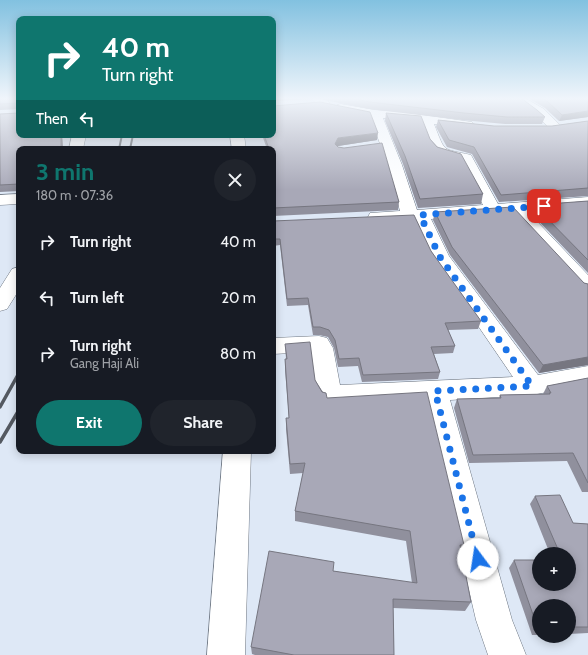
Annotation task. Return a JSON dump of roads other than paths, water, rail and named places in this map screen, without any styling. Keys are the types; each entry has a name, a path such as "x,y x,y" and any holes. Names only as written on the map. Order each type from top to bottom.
{"street":[{"path":"381,129 415,215 440,257 532,386"},
{"path":"429,129 437,149 442,153 466,158 493,209"},
{"path":"373,146 387,144"},
{"path":"0,200 16,200"},
{"path":"357,218 581,203 588,220"},
{"path":"516,208 586,281"},
{"path":"0,304 16,278"},
{"path":"276,346 319,344 322,348 328,391 332,394 347,395 532,386 588,375"},
{"path":"435,391 494,620 507,655"},
{"path":"226,655 237,454"}],"railway":[{"path":"120,146 121,138"},
{"path":"131,146 132,138"},
{"path":"0,407 16,378"},
{"path":"0,442 16,415"}]}
